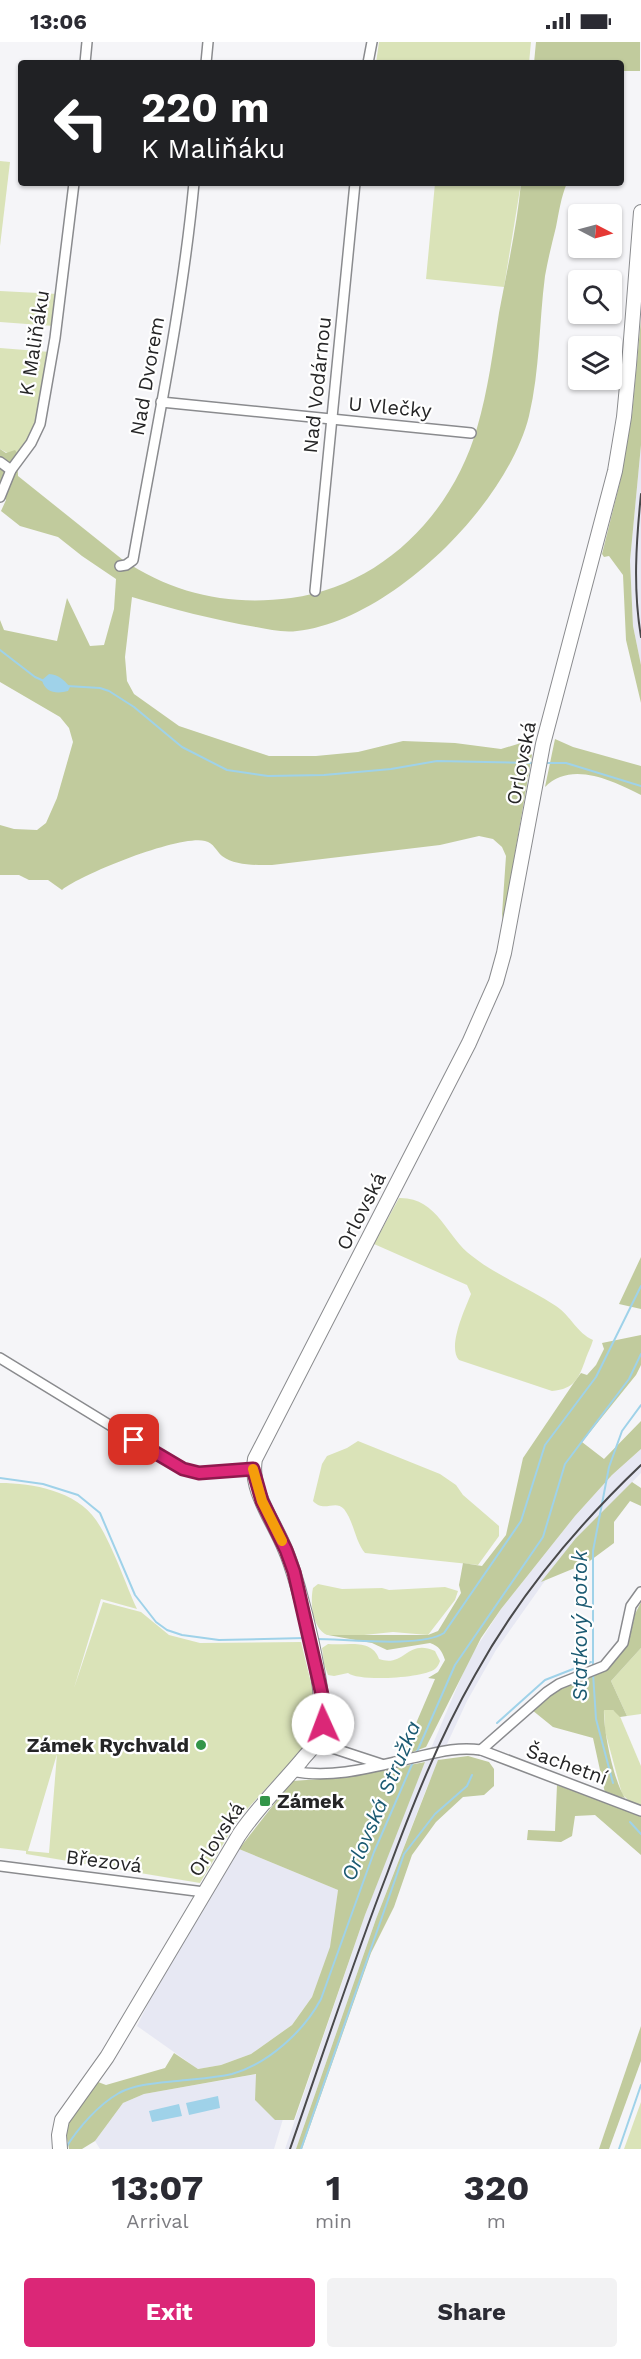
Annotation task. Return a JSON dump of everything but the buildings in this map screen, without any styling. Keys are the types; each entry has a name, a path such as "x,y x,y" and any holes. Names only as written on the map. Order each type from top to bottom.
{"main road":[{"name":"Orlovská","path":"253,1469 263,1440 417,1144 496,982 510,924 539,763 615,471 624,417 641,212"},
{"path":"253,1469 262,1501 294,1572 322,1695 323,1724 317,1743"},
{"name":"Orlovská","path":"59,2148 62,2120 107,2057 249,1819 317,1743"}],"street":[{"path":"85,60 87,42"},
{"path":"206,60 208,42"},
{"path":"369,60 372,42"},
{"name":"K Maliňáku","path":"0,497 11,470 31,443 40,424 55,338 74,186"},
{"name":"Nad Dvorem","path":"120,566 126,566 133,560 162,402 190,228 194,186"},
{"name":"Nad Vodárnou","path":"315,591 355,186"},
{"name":"U Vlečky","path":"162,402 471,433"},
{"path":"0,462 11,470"},
{"path":"0,1358 183,1469 199,1473 253,1469"},
{"name":"Šachetní","path":"481,1750 546,1692 604,1666 623,1643 632,1606 641,1592"},
{"path":"317,1743 381,1764"},
{"name":"Šachetní","path":"292,1771 349,1773 451,1749 481,1750 641,1811"},
{"name":"Březová","path":"0,1866 204,1892"}],"shaded area":[{"path":"641,445 641,665 633,626 630,561"},
{"path":"641,1449 641,1473 586,1530 549,1575 496,1650 467,1701 427,1787 376,1919 296,2149 285,2149 365,1915 401,1819 469,1659 501,1609 575,1516 612,1475"},
{"path":"239,1849 338,1890 331,1947 312,1997 292,2025 251,2054 221,2065 198,2069 137,2026 169,1961"},
{"path":"257,2074 275,2120 283,2119 274,2149 100,2149 95,2141 123,2103 144,2094"}],"green space":[{"path":"379,42 531,42 529,60 376,60"},
{"path":"536,42 640,42 640,71 624,71 624,60 534,60"},
{"path":"0,161 10,162 0,246"},
{"path":"435,186 521,186 504,287 426,279"},
{"path":"521,186 566,186 545,276 533,399 529,416 517,450 497,486 470,521 440,553 405,582 369,606 333,623 287,632 225,621 132,597 125,657 127,681 134,694 179,726 269,756 316,756 358,752 403,741 455,743 501,749 521,743 532,755 503,922 506,856 502,847 493,839 479,836 440,845 272,865 233,862 222,856 208,842 192,841 154,849 110,865 62,890 48,880 29,880 19,875 0,875 0,825 14,829 37,830 46,823 57,798 73,742 69,728 60,717 0,682 0,620 4,630 57,641 67,598 90,646 104,645 114,609 116,579 58,537 20,526 1,511 6,500 0,488 0,449 6,453 15,450 18,476 123,560 142,572 182,589 224,598 268,600 324,591 355,579 383,562 431,517 450,490 466,460 481,414"},
{"path":"0,291 58,294 54,326 0,322"},
{"path":"641,319 641,445 630,561 633,626 641,665 641,703 626,640 623,575 609,556 604,557 602,554 620,482 632,415"},
{"path":"0,348 50,352 44,394 37,420 17,458 0,449"},
{"path":"555,739 573,747 641,766 641,795 606,779 580,774 555,779 545,787"},
{"path":"399,1198 412,1199 423,1204 440,1219 472,1256 492,1270 556,1306 587,1337 593,1340 581,1371 571,1385 552,1391 459,1360 455,1346 461,1318 471,1294 467,1285 374,1244"},
{"path":"641,1257 641,1309 619,1304"},
{"path":"641,1335 641,1365 636,1375 582,1442 604,1459 641,1421 641,1449 612,1475 575,1516 501,1609 481,1638 426,1747 402,1756 435,1679 428,1678 438,1672 445,1660 441,1651 430,1643 387,1650 372,1643 328,1635 428,1635 438,1631 461,1593 459,1585 463,1563 482,1566 506,1535 523,1458 573,1384 581,1373 587,1375 596,1365 604,1349 602,1343"},
{"path":"358,1441 440,1474 456,1485 463,1495 499,1526 499,1536 478,1565 365,1553 341,1506 321,1506 313,1501 322,1464 327,1456"},
{"path":"632,1482 641,1488 641,1506 630,1501 614,1522 614,1543 587,1563 541,1582 576,1538"},
{"path":"0,1483 40,1487 53,1491 77,1502 87,1510 96,1520 107,1540 137,1609 101,1599 74,1688 103,1602 141,1612 169,1635 200,1643 301,1642 312,1687 316,1724 307,1744 238,1819 200,1883 0,1848","holes":["57,1754 49,1853 28,1851"]},
{"path":"318,1584 342,1589 382,1588 389,1590 445,1587 458,1591 455,1600 428,1635 393,1632 327,1635 318,1627 313,1614 313,1588"},
{"path":"641,1602 641,1648 611,1681 627,1716 620,1717 613,1710 604,1710 610,1756 625,1798 605,1793 593,1738 553,1727 532,1710 561,1686 604,1668 628,1645 635,1614"},
{"path":"328,1644 358,1644 371,1648 379,1659 388,1661 395,1660 412,1650 426,1648 435,1651 440,1661 435,1669 429,1672 406,1677 377,1678 354,1676 348,1673 334,1676 328,1675 324,1664 322,1648"},
{"path":"641,1648 641,1714 627,1716 611,1681"},
{"path":"604,1710 613,1710 619,1714 641,1766 641,1806 630,1802 622,1794 605,1731"},
{"path":"468,1756 489,1762 494,1769 494,1786 484,1795 463,1797 436,1822 412,1855 394,1907 371,1953 302,2149 296,2149 376,1919 438,1760"},
{"path":"425,1762 365,1915 294,2120 275,2120 255,2100 256,2074 144,2094 123,2103 95,2141 82,2149 69,2149 66,2134 70,2120 98,2082 106,2085 165,2068 174,2053 198,2069 221,2065 251,2054 292,2025 312,1997 330,1947 338,1890 239,1849 292,1781 349,1777"},
{"path":"557,1785 641,1816 641,1855 595,1815 575,1816 572,1836 561,1842 527,1840 528,1830 555,1831"},
{"path":"641,2026 641,2061 609,2149 599,2149"},
{"path":"641,2102 641,2149 624,2149"}],"water":[{"path":"49,674 56,675 63,680 70,687 68,691 56,692 46,688 42,680"},
{"path":"218,2096 220,2108 189,2115 186,2103"},
{"path":"179,2104 182,2116 152,2122 149,2111"}],"waterway":[{"path":"0,650 35,677 44,681"},
{"path":"67,686 100,688 109,691 134,707 182,747 227,770 268,776 324,775 391,769 437,761 535,763"},
{"path":"544,763 566,763 641,786"},
{"path":"316,1639 383,1642 433,1638 444,1633 521,1521 545,1445 596,1377 641,1286"},
{"name":"Orlovská Stružka","path":"416,1754 455,1665 543,1537 565,1464 629,1379 641,1354"},
{"name":"Statkový potok","path":"593,1668 593,1551 609,1467 622,1431 641,1405"},
{"path":"0,1478 43,1484 78,1495 100,1513 135,1595 156,1622 167,1630 182,1635 219,1640 305,1638"},
{"path":"497,1723 545,1680 591,1662"},
{"name":"Statkový potok","path":"593,1673 596,1719 613,1783"},
{"name":"Orlovská Stružka","path":"65,2149 89,2118 119,2093 147,2084 232,2074 259,2063 284,2045 305,2023 321,1999 374,1852 413,1762"},
{"path":"301,2149 404,1854 435,1814 467,1786 472,1775"},
{"name":"Statkový potok","path":"630,1822 641,1834"},
{"name":"Statkový potok","path":"619,2149 641,2085"}],"railway":[{"path":"641,494 636,566 641,637"},
{"path":"290,2149 396,1849 427,1773 462,1699 492,1646 530,1590 594,1513 641,1465"}],"slow traffic":[{"path":"253,1469 262,1501 282,1541"}],"place":[{"name":"Zámek Rychvald","path":"201,1745"},
{"name":"Zámek","path":"265,1801"}],"route":[{"path":"134,1440 183,1469 199,1473 253,1469 262,1501 294,1572 322,1695 323,1724"}]}
